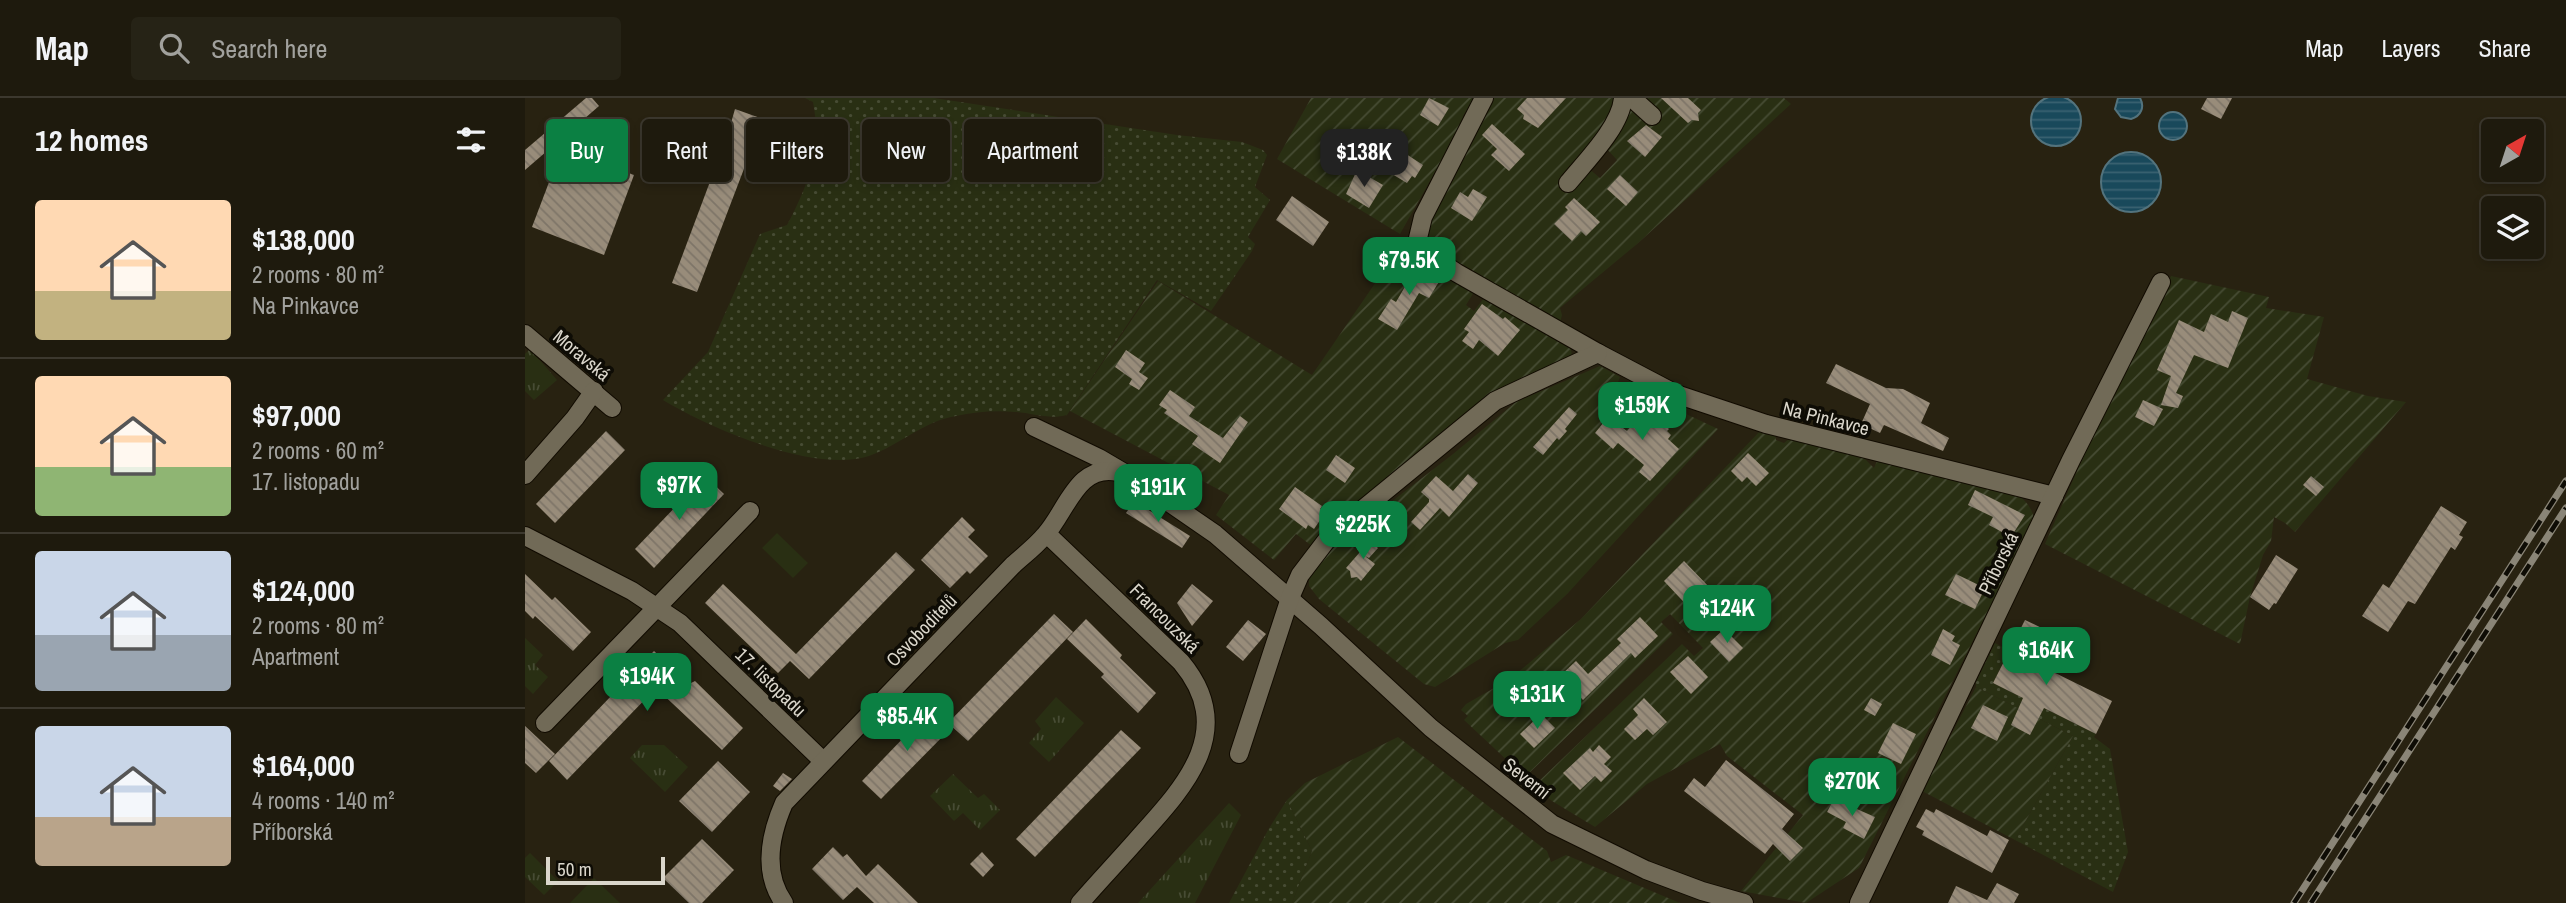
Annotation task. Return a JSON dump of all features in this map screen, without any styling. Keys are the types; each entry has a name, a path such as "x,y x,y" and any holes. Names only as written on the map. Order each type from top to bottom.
{"street":[{"name":"Na Pinkavce","path":"1484,98 1423,217 1419,238 1420,246 1425,252 1598,353 1676,394 1766,424 2054,496"},
{"path":"1568,183 1601,143 1618,116 1623,98"},
{"path":"1632,98 1652,116"},
{"name":"Příborská","path":"1859,903 2054,496 2161,282"},
{"name":"Moravská","path":"525,334 612,408"},
{"path":"1239,754 1290,598 1300,575 1329,537 1495,401 1598,353"},
{"path":"525,475 575,418 594,391"},
{"name":"Severní","path":"1034,427 1099,458 1138,481 1215,534 1290,598 1431,728 1537,814 1566,832 1646,870 1702,891 1745,903"},
{"path":"1047,534 1073,492 1086,478 1098,471 1122,472"},
{"path":"545,723 750,511"},
{"name":"Osvoboditelů","path":"784,903 772,882 770,872 773,831 784,803 1013,565 1047,534"},
{"name":"Francouzská","path":"1047,534 1188,670 1198,691 1205,717 1203,746 1193,771 1175,798 1080,903"},
{"name":"17. listopadu","path":"525,536 658,607 680,623 823,761"}],"green space":[{"path":"805,98 934,98 1072,119 964,119 964,182 1102,182 1102,124 1242,142 1263,150 1267,155 1255,187 1270,200 1248,237 1255,244 1252,251 1211,311 1157,280 1067,415 1047,417 1000,411 970,413 933,423 869,456 847,460 792,454 734,435 663,400 708,352 760,234 787,225 806,182 848,182 848,119 815,119 813,102"},
{"path":"1311,98 1474,98 1463,116 1465,121 1442,166 1439,165 1400,234 1277,159"},
{"path":"1492,98 1618,98 1588,168 1600,178 1617,160 1606,148 1631,102 1653,122 1662,118 1640,98 1784,98 1791,104 1637,244 1560,308 1562,315 1559,326 1430,246 1426,230 1430,217"},
{"path":"1400,247 1474,292 1466,305 1474,311 1484,298 1571,349 1572,357 1498,394 1312,546 1296,534 1274,560 1216,515 1229,495 1070,411 1158,281 1312,375"},
{"path":"2171,276 2269,297 2266,308 2324,317 2307,379 2368,396 2406,402 2295,532 2274,517 2271,541 2263,555 2250,597 2240,644 2045,544 2095,430"},
{"path":"530,349 557,380 534,400 525,391 525,354"},
{"path":"1600,366 1620,377 1618,382 1663,410 1667,405 1718,429 1568,593 1518,640 1505,643 1435,687 1424,684 1319,599 1309,586 1309,575 1337,540 1357,549 1373,531 1364,523 1516,402"},
{"path":"1761,430 1775,433 1776,440 1784,443 1790,438 1862,456 1874,468 1878,459 1978,480 1994,490 2008,491 2020,497 2029,506 2034,519 1859,868 1806,903 1741,891 1803,815 1727,756 1720,744 1647,784 1595,827 1552,801 1534,786 1682,644 1694,656 1703,648 1670,614 1661,622 1673,634 1525,777 1464,720 1468,716 1461,710 1466,704 1510,679 1581,619"},
{"path":"777,533 808,563 793,578 762,548"},
{"path":"525,638 543,655 535,665 548,677 533,694 525,686"},
{"path":"1995,643 2009,650 1993,683 2096,734 2094,737 2110,749 2128,852 2113,892 2015,840 2073,736 1976,687"},
{"path":"1976,687 2073,736 2015,840 1922,791"},
{"path":"1056,697 1084,723 1049,762 1029,743 1041,729 1035,721"},
{"path":"1398,737 1547,851 1551,862 1566,855 1680,903 1292,903 1312,851 1287,800 1305,783"},
{"path":"642,745 664,745 688,767 665,792 630,758"},
{"path":"953,774 978,798 984,794 1000,810 980,830 963,813 954,821 930,796"},
{"path":"1287,800 1312,851 1292,903 1229,903 1268,830"},
{"path":"1229,803 1241,815 1195,903 1138,903"},
{"path":"530,853 558,881 544,895 525,877 525,858"},
{"path":"594,878 620,903 570,903"}],"water":[{"path":"2056,96 2073,104 2081,121 2073,138 2056,146 2039,138 2031,121 2039,104"},
{"path":"2118,98 2140,98 2140,113 2131,119 2121,117 2115,109"},
{"path":"2173,112 2183,116 2187,126 2183,136 2173,140 2163,136 2159,126 2163,116"},
{"path":"2125,152 2137,152 2156,165 2161,182 2159,194 2148,207 2137,212 2125,212 2106,199 2101,188 2101,176 2114,157"}],"building":[{"path":"586,98 592,98 599,106 584,119 561,119"},
{"path":"1429,98 1449,108 1438,126 1420,115"},
{"path":"1527,98 1566,98 1538,128 1523,119 1524,115 1517,109"},
{"path":"1661,98 1688,98 1701,110 1698,113 1699,121 1692,120 1688,123"},
{"path":"2207,98 2232,98 2221,119 2201,109"},
{"path":"735,109 763,119 746,119 746,164 697,292 672,283 710,182 732,182 732,120"},
{"path":"1492,124 1525,154 1509,171 1491,155 1497,149 1482,135"},
{"path":"1646,125 1662,137 1645,157 1627,141"},
{"path":"546,132 546,152 525,170 525,150"},
{"path":"1400,150 1423,165 1415,178 1412,176 1407,183 1387,171"},
{"path":"1357,170 1383,185 1369,208 1346,194"},
{"path":"628,173 634,175 604,255 532,227 549,182 628,182"},
{"path":"1620,175 1638,192 1626,206 1607,189"},
{"path":"1473,189 1487,197 1472,221 1451,208 1460,192 1468,197"},
{"path":"1292,196 1329,222 1313,246 1276,220"},
{"path":"1574,198 1600,222 1586,236 1581,231 1572,241 1554,224 1568,210 1565,207"},
{"path":"1417,266 1440,280 1429,298 1419,293 1397,330 1378,319 1391,299 1396,302"},
{"path":"1482,304 1503,319 1505,317 1520,330 1498,356 1479,340 1473,349 1462,341 1469,332 1464,329"},
{"path":"2232,311 2248,318 2228,368 2194,355 2176,393 2183,396 2178,408 2161,405 2171,376 2157,370 2179,320 2204,332 2211,314 2228,322"},
{"path":"1126,350 1145,363 1139,372 1148,378 1139,390 1129,384 1132,379 1115,367"},
{"path":"1836,364 1886,388 1903,389 1930,403 1921,423 1949,438 1943,451 1884,425 1880,433 1861,424 1870,404 1826,383"},
{"path":"1170,390 1195,407 1189,416 1223,438 1240,416 1248,422 1220,463 1192,444 1198,436 1164,413 1167,410 1159,405"},
{"path":"2143,400 2163,409 2154,426 2135,417"},
{"path":"1569,407 1577,414 1565,429 1567,431 1559,440 1557,438 1543,455 1533,447"},
{"path":"1644,412 1669,429 1667,431 1671,435 1668,439 1679,449 1650,481 1639,472 1644,465 1618,443 1613,449 1595,433 1608,417 1627,431"},
{"path":"606,431 625,450 555,523 536,504"},
{"path":"1748,453 1769,473 1756,486 1747,477 1742,482 1731,471"},
{"path":"1336,455 1355,468 1345,483 1326,470"},
{"path":"1468,474 1478,483 1449,517 1440,508 1420,530 1411,522 1429,502 1421,492 1436,476 1453,491"},
{"path":"705,476 724,494 654,568 635,549"},
{"path":"2311,476 2324,487 2316,496 2303,485"},
{"path":"1295,487 1322,506 1320,509 1325,513 1314,529 1308,525 1306,529 1279,509"},
{"path":"1975,490 2025,515 2011,537 1989,525 1993,517 1968,505"},
{"path":"1134,501 1190,536 1182,548 1126,513"},
{"path":"2441,506 2467,522 2459,535 2463,537 2455,550 2451,547 2415,604 2408,601 2388,632 2362,616 2383,584 2389,588"},
{"path":"962,517 975,530 968,537 988,556 970,574 967,571 950,588 921,560"},
{"path":"1367,538 1378,548 1369,558 1365,556 1375,564 1361,581 1357,577 1351,578 1350,571 1346,568 1360,552 1357,549"},
{"path":"896,552 915,570 809,679 790,661 778,673 705,603 723,584 796,654"},
{"path":"2276,555 2298,569 2276,604 2269,610 2250,597"},
{"path":"1684,561 1709,587 1704,591 1711,599 1695,614 1664,581"},
{"path":"525,574 552,600 555,597 591,632 573,651 535,616 533,619 525,611"},
{"path":"1956,574 1985,588 1975,609 1945,595"},
{"path":"1192,584 1213,601 1192,626 1177,603"},
{"path":"1054,614 1073,632 968,741 948,723"},
{"path":"1640,617 1658,636 1635,658 1631,653 1583,700 1560,676 1576,661 1588,674 1621,643 1617,639"},
{"path":"1086,619 1122,655 1120,658 1156,693 1138,713 1101,677 1104,674 1067,639"},
{"path":"1248,620 1266,634 1243,661 1226,647"},
{"path":"2025,620 2050,632 2035,663 2112,701 2096,734 2044,708 2030,735 2011,725 2023,698 1993,683"},
{"path":"1724,629 1743,648 1729,662 1710,642"},
{"path":"1943,629 1955,636 1952,641 1960,645 1950,665 1931,655"},
{"path":"654,651 689,684 695,681 743,728 722,750 656,688 567,780 549,761"},
{"path":"1688,656 1708,677 1691,694 1670,672"},
{"path":"1644,698 1667,722 1653,735 1647,729 1635,740 1624,729 1638,715 1633,709"},
{"path":"1871,698 1882,704 1875,716 1864,710"},
{"path":"1983,705 2008,717 1997,741 1971,728"},
{"path":"932,708 952,727 881,799 862,781"},
{"path":"1541,714 1555,728 1534,748 1520,734"},
{"path":"1893,723 1916,734 1901,764 1878,753"},
{"path":"525,726 555,754 536,773 525,763"},
{"path":"1121,730 1141,748 1035,857 1016,839"},
{"path":"1599,745 1611,757 1604,764 1612,771 1601,782 1595,776 1580,790 1563,773 1590,748 1593,752"},
{"path":"1726,760 1794,814 1782,829 1803,848 1790,861 1773,844 1765,854 1684,791 1694,778 1705,787"},
{"path":"718,761 750,792 712,832 679,801"},
{"path":"783,773 792,779 780,791 773,786"},
{"path":"1834,799 1875,817 1864,839 1843,828 1846,822 1827,812"},
{"path":"1926,809 1934,813 1936,809 1987,836 1990,830 2009,840 1992,873 1922,835 1924,831 1916,827"},
{"path":"702,839 734,870 702,903 689,903 663,878"},
{"path":"833,847 843,857 847,854 866,876 878,864 918,903 874,903 857,887 843,900 812,869"},
{"path":"982,852 994,865 983,877 970,864"},
{"path":"1997,883 2019,894 2014,903 1948,903 1956,886 1987,900"}],"railway":[{"path":"2294,903 2566,481"},
{"path":"2311,903 2566,508"}]}
